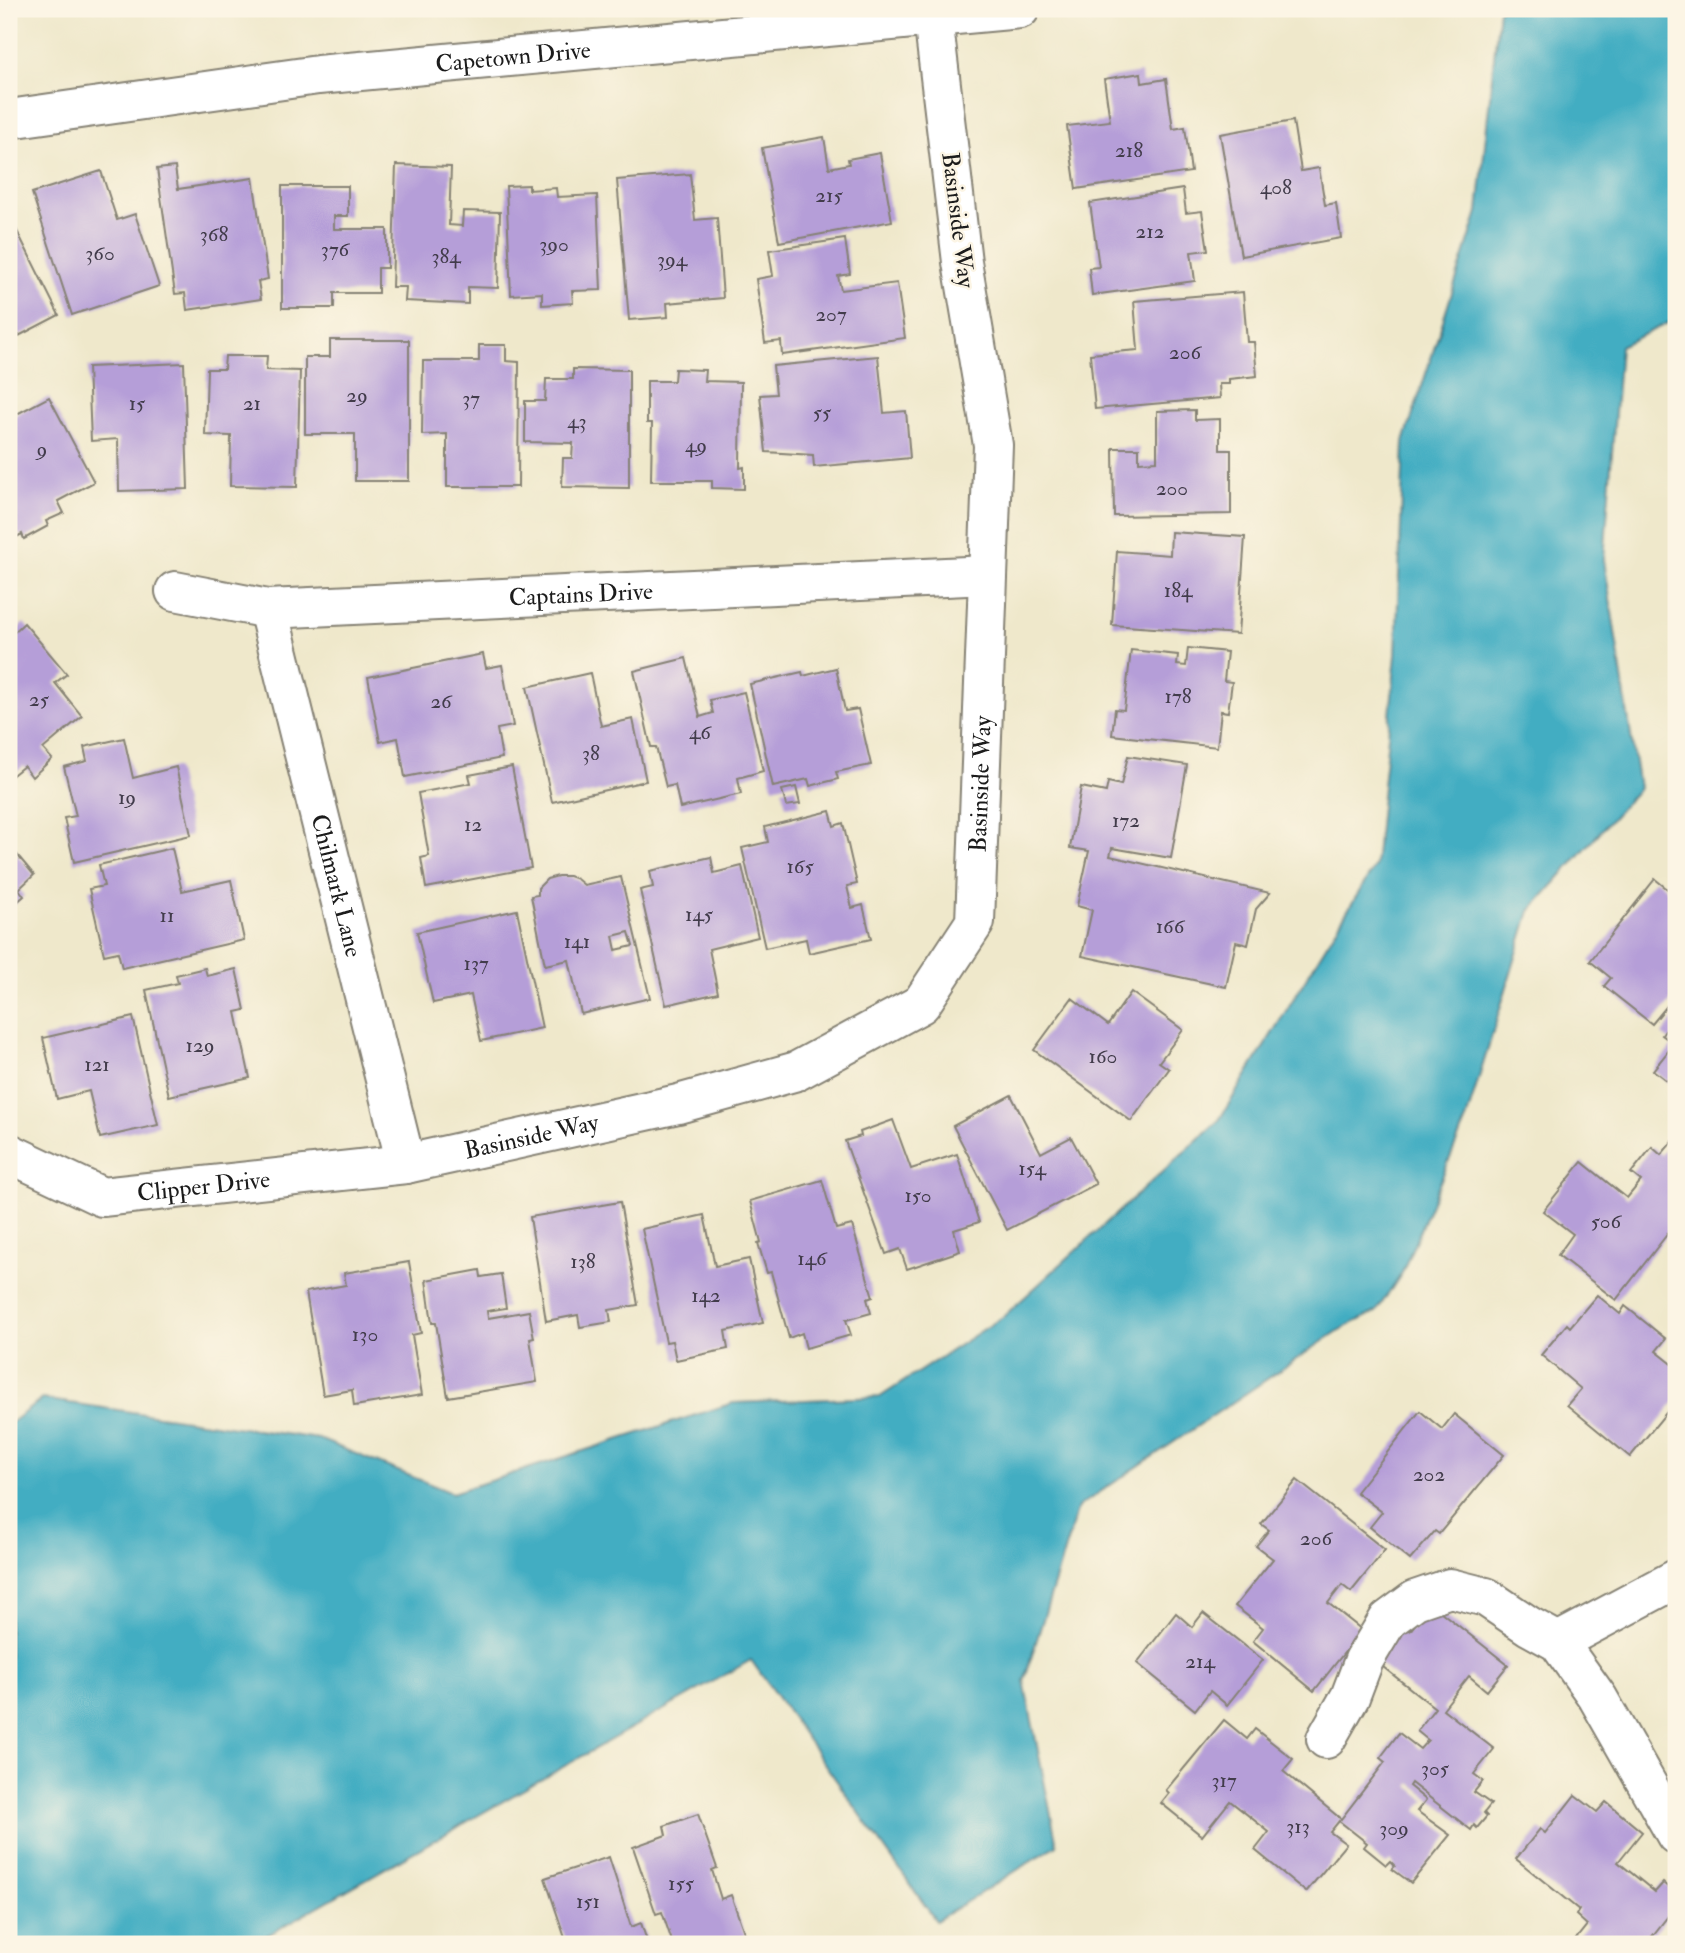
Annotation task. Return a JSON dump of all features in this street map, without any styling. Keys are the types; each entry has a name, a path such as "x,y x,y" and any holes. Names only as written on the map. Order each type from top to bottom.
{"street":[{"name":"Capetown Drive","path":"9,118 318,75 933,13 1020,9"},
{"name":"Basinside Way","path":"406,1164 678,1104 797,1071 921,1004 975,922 993,444 962,262 933,13"},
{"name":"Captains Drive","path":"175,591 268,609 988,575"},
{"name":"Chilmark Lane","path":"268,609 406,1164"},
{"name":"Clipper Drive","path":"9,1153 102,1196 406,1164"},
{"path":"1558,1642 1676,1579"},
{"path":"1326,1739 1350,1697 1364,1660 1388,1620 1415,1600 1450,1588 1486,1597 1528,1626 1558,1642 1598,1698 1676,1835"}],"water":[{"path":"1499,9 1676,9 1676,319 1620,346 1604,560 1639,788 1530,911 1466,1120 1402,1273 1376,1312 1341,1329 1078,1507 1024,1681 1057,1845 936,1921 751,1660 252,1944 9,1944 9,1424 42,1399 319,1439 452,1493 733,1403 880,1397 1004,1316 1219,1120 1375,866 1396,655 1404,442 1478,212"}],"building":[{"path":"1141,73 1142,83 1166,79 1173,129 1185,127 1191,172 1076,189 1067,126 1110,121 1104,79"},
{"path":"1293,121 1301,171 1319,168 1325,205 1336,203 1341,238 1241,256 1220,134"},
{"path":"824,137 829,168 849,164 848,159 880,153 892,221 779,242 762,148"},
{"path":"396,165 451,167 449,225 462,226 463,211 500,212 498,288 468,287 468,304 405,301 406,287 392,287"},
{"path":"175,167 178,189 253,178 268,279 258,281 261,299 187,310 185,293 175,294 157,169"},
{"path":"101,171 117,220 135,214 159,286 72,315 32,193"},
{"path":"690,174 695,220 717,218 723,298 667,303 668,317 629,320 617,180"},
{"path":"529,185 529,190 556,188 557,197 597,195 601,290 572,291 573,303 542,305 542,293 511,295 506,186"},
{"path":"282,186 348,186 348,216 334,216 334,229 387,229 387,268 378,268 378,293 334,293 334,308 282,308"},
{"path":"1183,189 1186,213 1202,211 1208,250 1191,252 1195,281 1092,295 1089,268 1099,267 1090,203"},
{"path":"12,221 59,315 9,341 9,222"},
{"path":"845,239 850,274 838,276 841,290 897,283 905,338 782,355 781,341 765,343 756,279 773,276 769,250"},
{"path":"1243,292 1247,342 1254,342 1257,376 1229,379 1229,384 1219,384 1220,398 1095,409 1090,354 1138,350 1134,301"},
{"path":"330,340 409,340 409,481 355,481 355,434 305,434 305,357 330,357"},
{"path":"479,345 506,345 506,361 519,362 518,487 447,487 447,434 422,435 423,361 479,361"},
{"path":"225,356 267,356 266,370 300,371 297,487 230,486 231,436 205,435 207,369 224,369"},
{"path":"878,356 884,413 906,411 910,458 814,467 813,455 766,452 760,395 776,394 773,366"},
{"path":"184,363 188,489 119,491 118,439 91,441 88,367"},
{"path":"573,369 629,370 629,488 562,487 563,458 572,458 573,443 525,442 525,401 545,401 546,379 573,379"},
{"path":"675,369 705,370 704,381 741,382 740,468 744,467 744,489 712,488 712,481 651,481 652,423 647,423 647,381 674,381"},
{"path":"49,397 94,482 58,501 64,513 46,521 48,526 24,539 22,534 9,541 9,406 13,416"},
{"path":"1195,410 1195,420 1220,419 1220,450 1231,450 1231,514 1114,516 1113,448 1139,448 1139,462 1157,461 1157,411"},
{"path":"1171,532 1245,537 1238,634 1112,625 1117,551 1170,555"},
{"path":"24,623 67,674 55,683 82,716 43,749 52,759 32,777 24,766 9,778 9,637"},
{"path":"1188,648 1227,652 1224,681 1232,682 1228,712 1221,711 1217,747 1112,735 1115,709 1124,710 1131,650 1178,655 1177,665 1186,666"},
{"path":"483,654 486,668 502,665 513,726 497,729 502,758 405,777 398,738 380,742 368,677"},
{"path":"686,658 700,717 713,713 710,700 744,692 763,771 738,778 741,794 680,808 675,785 666,787 656,747 651,747 634,671"},
{"path":"836,668 845,711 858,709 871,765 836,772 838,779 810,786 808,779 773,787 750,684 802,672 803,676"},
{"path":"590,673 601,726 633,719 646,781 552,802 527,687"},
{"path":"124,738 133,778 176,767 191,835 74,862 64,818 76,816 64,767 87,761 84,747"},
{"path":"1128,756 1187,765 1171,858 1112,848 1110,856 1270,893 1256,909 1248,945 1236,942 1226,987 1082,956 1092,910 1077,906 1089,851 1070,848 1081,787 1106,792 1108,782 1121,785"},
{"path":"512,767 531,868 426,888 421,858 429,856 418,793 471,783 469,775"},
{"path":"796,787 800,804 786,806 782,790"},
{"path":"830,811 834,826 843,823 857,884 847,886 852,908 863,905 871,939 809,953 806,939 765,948 742,848 768,842 765,827"},
{"path":"9,845 34,875 19,889 24,896 9,909"},
{"path":"172,848 182,891 231,880 244,940 122,968 118,952 104,955 89,889 104,886 99,865"},
{"path":"711,857 714,873 742,866 758,937 709,949 718,993 666,1005 640,890 653,887 650,871"},
{"path":"569,876 584,885 621,877 650,998 581,1014 569,960 545,965 531,896 538,895 538,888 547,879","holes":["629,932 633,946 616,950 613,936"]},
{"path":"1655,879 1676,896 1676,995 1652,1024 1604,986 1611,978 1590,961"},
{"path":"517,910 542,1028 481,1041 471,995 433,1003 417,932"},
{"path":"205,968 207,976 236,969 245,1010 236,1012 250,1078 169,1096 146,990 178,983 176,975"},
{"path":"1131,992 1183,1030 1159,1062 1169,1069 1131,1121 1034,1050 1072,998 1108,1025"},
{"path":"1676,1016 1676,1088 1653,1070 1674,1044 1662,1035"},
{"path":"133,1017 158,1125 100,1138 89,1091 57,1099 43,1038"},
{"path":"1011,1095 1041,1153 1071,1137 1096,1184 1007,1230 953,1126"},
{"path":"893,1120 911,1169 957,1154 979,1222 954,1230 960,1251 907,1269 900,1249 886,1254 845,1141 861,1136 860,1132"},
{"path":"1676,1137 1676,1237 1669,1232 1616,1300 1558,1255 1573,1234 1543,1211 1582,1162 1627,1198 1641,1181 1631,1173 1652,1147 1661,1155"},
{"path":"822,1180 836,1229 852,1225 873,1297 867,1299 871,1313 846,1320 851,1335 806,1348 802,1333 789,1338 771,1272 767,1273 758,1243 761,1242 750,1201"},
{"path":"620,1202 638,1305 609,1310 611,1322 580,1327 578,1315 546,1321 530,1217"},
{"path":"704,1215 715,1266 749,1259 763,1323 725,1331 728,1349 676,1360 672,1341 666,1342 642,1229"},
{"path":"409,1262 421,1333 412,1335 422,1395 354,1406 352,1390 323,1395 306,1292 346,1285 344,1273"},
{"path":"480,1270 481,1277 501,1274 506,1308 487,1311 488,1318 529,1311 534,1338 530,1339 537,1382 448,1397 426,1280"},
{"path":"1597,1295 1620,1314 1625,1306 1666,1339 1656,1351 1676,1367 1676,1401 1630,1457 1567,1405 1581,1389 1541,1355 1567,1324 1570,1327"},
{"path":"1420,1411 1442,1429 1454,1414 1504,1455 1439,1534 1435,1531 1410,1560 1370,1527 1382,1512 1356,1492"},
{"path":"1297,1480 1385,1550 1351,1592 1342,1585 1328,1603 1362,1630 1314,1691 1253,1641 1263,1628 1235,1606 1273,1559 1256,1546 1269,1530 1261,1524"},
{"path":"1431,1604 1508,1665 1487,1691 1469,1676 1443,1709 1494,1749 1474,1774 1483,1781 1474,1792 1491,1804 1484,1813 1487,1816 1477,1828 1474,1825 1471,1830 1411,1783 1409,1786 1426,1800 1417,1811 1450,1835 1411,1883 1392,1869 1395,1866 1390,1861 1386,1865 1364,1847 1367,1843 1339,1821 1330,1832 1346,1844 1306,1892 1255,1850 1269,1832 1230,1801 1202,1836 1161,1803 1169,1793 1166,1790 1224,1720 1247,1739 1255,1729 1293,1759 1283,1771 1341,1819 1385,1762 1380,1758 1399,1733 1420,1749 1428,1740 1417,1731 1435,1708 1373,1659 1401,1625 1410,1631"},
{"path":"1176,1613 1192,1627 1203,1613 1263,1660 1227,1705 1210,1691 1195,1710 1137,1663"},
{"path":"1575,1795 1597,1812 1606,1802 1642,1832 1618,1862 1655,1892 1663,1883 1676,1894 1676,1906 1646,1944 1572,1944 1587,1925 1576,1915 1579,1910 1516,1859 1540,1829 1545,1833"},
{"path":"698,1814 717,1868 712,1870 721,1899 731,1895 748,1944 673,1944 662,1912 656,1914 633,1847 666,1835 664,1826"},
{"path":"609,1857 631,1927 641,1923 648,1944 567,1944 545,1878"}]}
